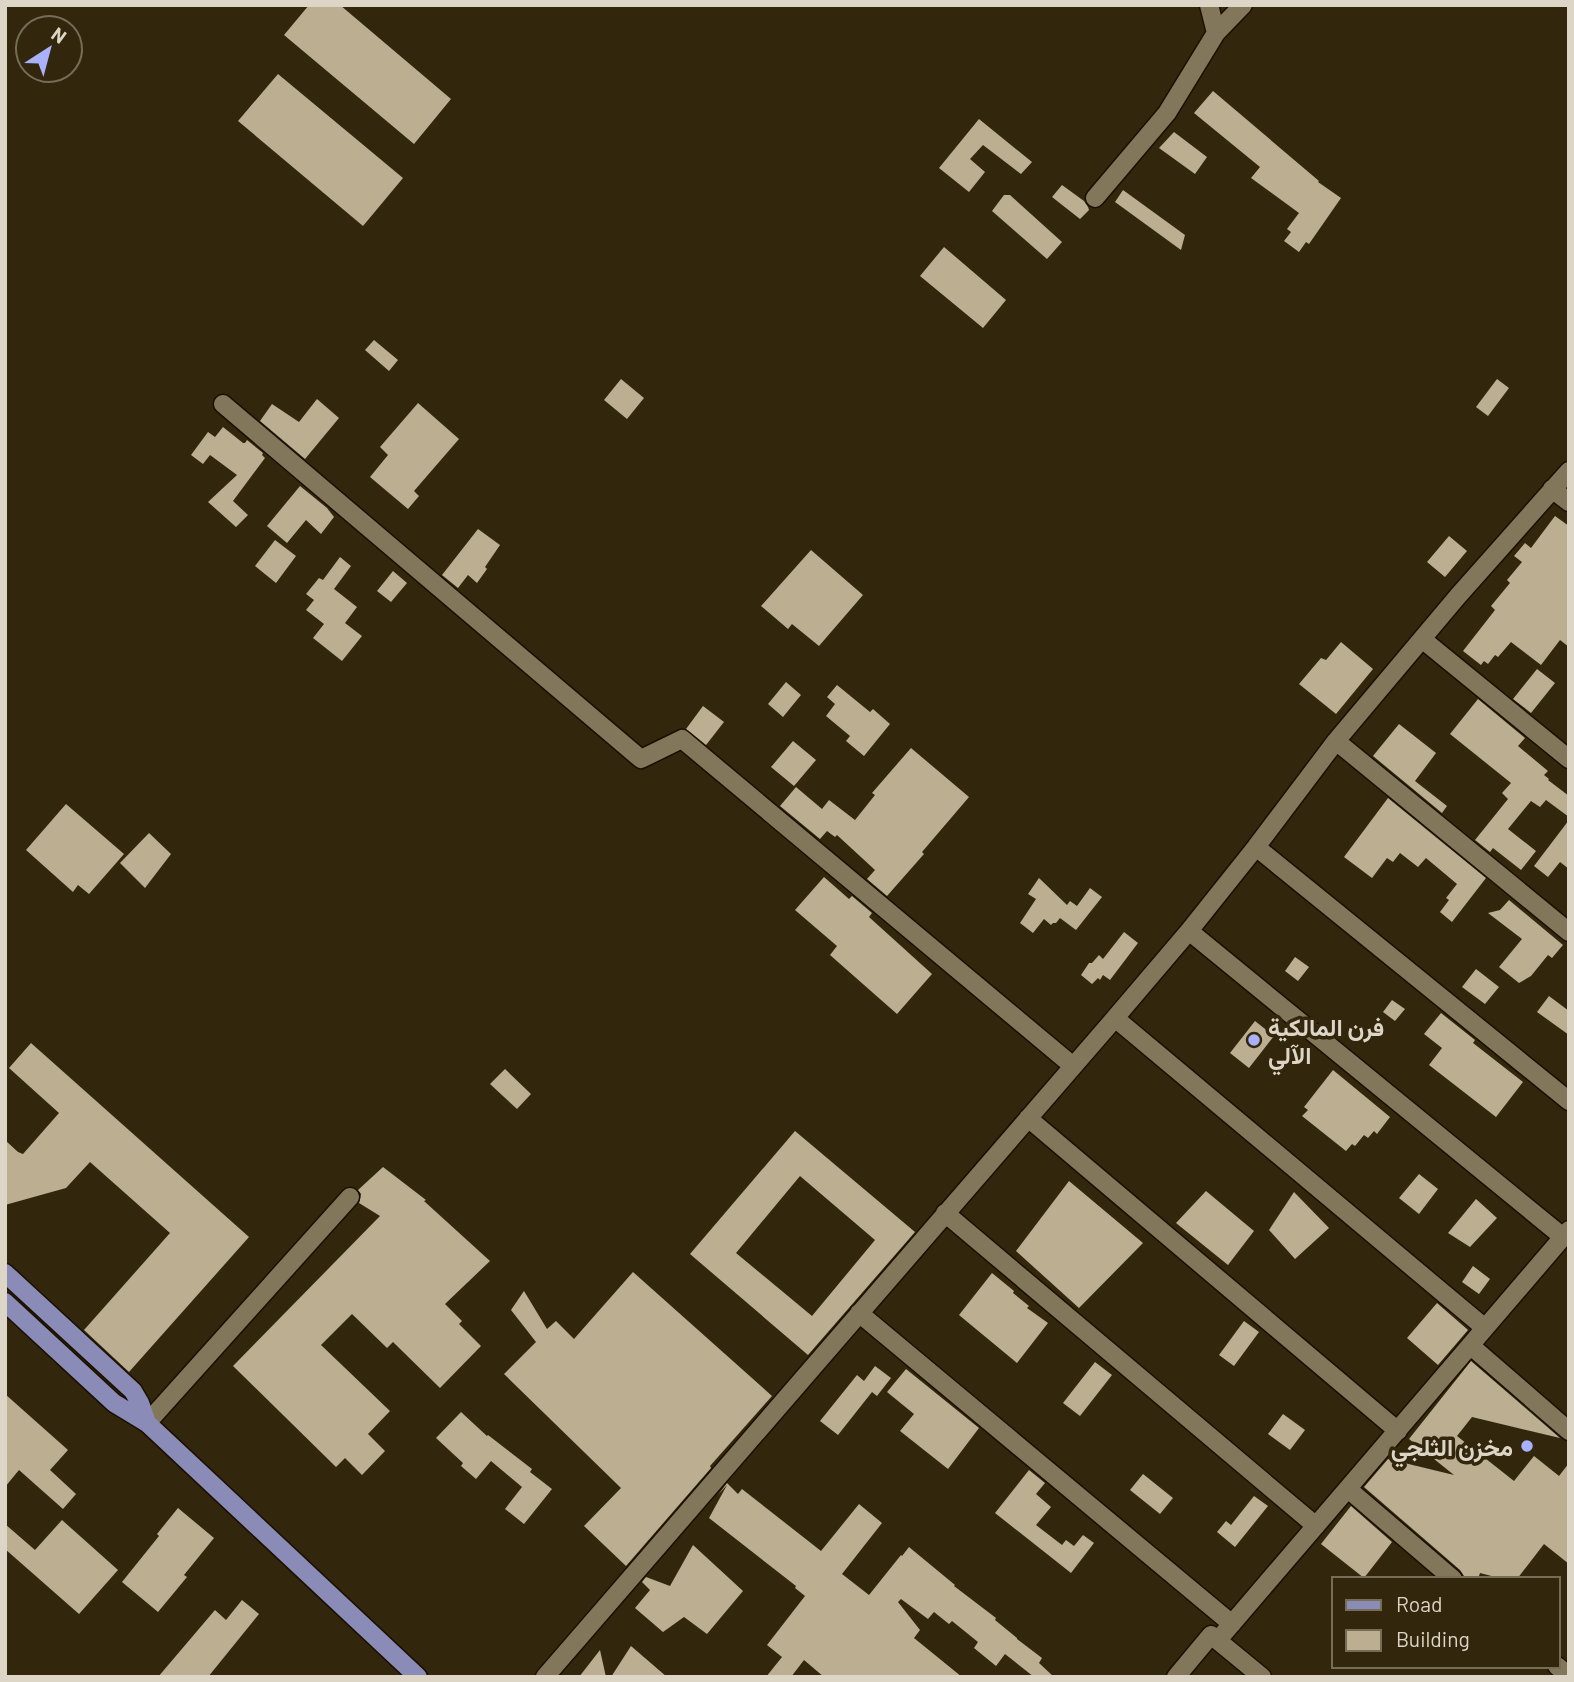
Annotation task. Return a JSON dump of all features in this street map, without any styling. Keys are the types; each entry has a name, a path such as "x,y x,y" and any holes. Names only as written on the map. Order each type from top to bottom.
{"main road":[{"path":"5,1273 129,1386 137,1396 147,1423"},
{"path":"5,1302 114,1403 147,1423 418,1677"}],"street":[{"path":"1209,5 1216,33"},
{"path":"1095,198 1167,113 1216,33 1243,5"},
{"path":"223,404 641,759 682,739 1073,1066"},
{"path":"545,1677 1189,931 1256,848 1336,741 1569,471"},
{"path":"1552,489 1569,502"},
{"path":"1422,639 1569,759"},
{"path":"1336,741 1569,932"},
{"path":"1256,848 1569,1101"},
{"path":"1189,931 1566,1234 1219,1640"},
{"path":"1115,1018 1485,1328"},
{"path":"1028,1118 1398,1431"},
{"path":"147,1423 350,1197"},
{"path":"945,1213 1316,1526"},
{"path":"859,1314 1232,1624"},
{"path":"1471,1346 1569,1431"},
{"path":"1348,1489 1452,1577"},
{"path":"1176,1677 1211,1634 1262,1677"}],"building":[{"path":"309,5 340,5 451,99 414,144 284,35"},
{"path":"278,74 403,178 363,226 238,121"},
{"path":"1213,91 1318,182 1341,198 1309,244 1306,242 1299,252 1284,241 1291,232 1287,229 1299,213 1251,178 1260,167 1194,113"},
{"path":"979,119 1032,162 1021,174 983,145 970,159 985,172 969,192 939,168"},
{"path":"1174,132 1207,157 1195,174 1159,148"},
{"path":"1062,185 1088,207 1089,210 1080,219 1052,197"},
{"path":"1123,190 1185,235 1181,250 1115,202"},
{"path":"1004,195 1010,195 1062,242 1047,259 992,211"},
{"path":"944,247 1006,300 983,328 920,276"},
{"path":"374,340 398,360 389,371 365,350"},
{"path":"621,379 644,398 627,419 604,400"},
{"path":"1497,379 1509,388 1488,416 1476,407"},
{"path":"317,399 339,418 305,459 260,421 272,404 299,422"},
{"path":"418,403 459,439 414,491 419,496 408,509 370,477 388,455 380,447"},
{"path":"223,427 243,443 247,440 263,453 265,458 233,501 248,515 236,527 208,502 237,475 210,455 203,464 191,455 208,432 215,437"},
{"path":"300,486 334,517 321,534 306,520 287,543 267,526"},
{"path":"1555,516 1569,526 1569,647 1560,640 1541,665 1511,642 1498,657 1495,655 1488,664 1484,661 1481,665 1463,651 1495,610 1491,606 1510,583 1507,580 1522,562 1514,556 1525,543 1531,548"},
{"path":"478,529 500,545 477,583 468,575 458,588 442,575"},
{"path":"1449,536 1467,551 1445,577 1427,562"},
{"path":"275,540 296,556 276,583 255,566"},
{"path":"811,550 863,595 819,646 792,624 788,629 761,606"},
{"path":"340,557 351,566 334,589 357,607 345,623 362,636 342,661 313,638 324,624 306,610 314,600 306,594 319,578 323,580"},
{"path":"393,571 407,583 391,602 377,591"},
{"path":"1341,642 1373,669 1336,714 1299,684 1321,658 1326,660"},
{"path":"1537,669 1555,683 1531,713 1513,699"},
{"path":"786,682 801,695 783,717 768,704"},
{"path":"837,685 870,712 873,709 890,724 864,756 846,741 850,736 826,716 835,704 827,697"},
{"path":"1478,699 1525,738 1518,746 1548,771 1544,775 1548,780 1569,796 1569,817 1546,800 1540,807 1531,801 1508,829 1536,851 1521,870 1493,848 1490,852 1475,840 1508,799 1502,793 1511,783 1450,734"},
{"path":"703,706 724,722 706,745 686,729"},
{"path":"1399,724 1436,753 1415,781 1447,806 1442,813 1373,756"},
{"path":"793,741 816,760 794,786 771,767"},
{"path":"911,748 969,797 887,896 867,879 875,870 837,835 835,837 827,831 820,839 780,806 796,787 822,809 829,800 855,820 875,795 872,793"},
{"path":"1388,798 1486,878 1452,922 1440,912 1449,900 1446,898 1457,884 1426,858 1418,867 1400,853 1393,862 1387,858 1372,878 1344,857"},
{"path":"66,804 124,854 89,894 78,885 73,892 26,850"},
{"path":"1569,820 1569,869 1560,862 1548,877 1534,866"},
{"path":"149,833 171,854 145,888 120,863"},
{"path":"824,877 849,899 852,896 872,913 869,917 932,974 897,1014 830,955 837,946 795,910"},
{"path":"1039,878 1067,905 1070,901 1077,906 1090,888 1102,897 1076,930 1060,918 1051,925 1044,919 1033,933 1020,923 1036,899 1028,894"},
{"path":"1509,900 1563,945 1552,958 1548,955 1531,976 1519,983 1499,967 1522,939 1488,913 1500,910"},
{"path":"1124,932 1138,943 1110,980 1103,975 1092,984 1081,975 1099,955 1103,959"},
{"path":"1295,957 1309,967 1298,981 1285,971"},
{"path":"1476,969 1499,987 1485,1004 1462,987"},
{"path":"1549,996 1569,1011 1569,1035 1537,1012"},
{"path":"1392,1000 1405,1009 1395,1021 1383,1012"},
{"path":"1441,1013 1475,1040 1473,1043 1523,1082 1496,1117 1429,1065 1442,1048 1424,1034"},
{"path":"1255,1021 1274,1036 1249,1068 1230,1053"},
{"path":"31,1043 249,1237 129,1372 84,1330 170,1233 90,1162 66,1188 5,1205 5,1140 23,1154 59,1113 9,1068"},
{"path":"505,1069 531,1094 517,1109 490,1084"},
{"path":"1333,1070 1390,1117 1377,1134 1374,1131 1368,1138 1364,1135 1355,1146 1352,1144 1346,1151 1302,1116 1308,1110 1304,1107"},
{"path":"795,1131 915,1232 808,1355 690,1254","holes":["800,1176 875,1240 812,1316 736,1253"]},
{"path":"383,1167 426,1200 424,1201 490,1261 445,1304 462,1321 459,1324 481,1346 440,1388 393,1342 387,1348 352,1314 321,1345 390,1411 368,1434 385,1451 362,1475 345,1458 336,1467 233,1366 380,1216 359,1203 361,1194 358,1190"},
{"path":"1419,1174 1438,1189 1419,1214 1399,1198"},
{"path":"1069,1181 1143,1243 1079,1308 1016,1251"},
{"path":"1206,1191 1254,1231 1228,1265 1176,1223"},
{"path":"1294,1192 1329,1228 1295,1259 1269,1230"},
{"path":"1476,1199 1497,1218 1470,1247 1448,1233"},
{"path":"1473,1266 1490,1279 1479,1294 1462,1282"},
{"path":"633,1272 772,1396 626,1566 584,1526 621,1488 504,1374 536,1342 511,1310 524,1291 547,1329 556,1321 574,1339"},
{"path":"992,1273 1029,1306 1027,1308 1048,1323 1017,1363 959,1315"},
{"path":"1437,1303 1468,1330 1438,1365 1407,1338"},
{"path":"1244,1321 1259,1332 1234,1366 1219,1355"},
{"path":"1471,1361 1560,1438 1472,1417 1457,1436 1514,1481 1534,1456 1559,1476 1569,1463 1569,1564 1544,1544 1519,1577 1495,1577 1480,1573 1479,1577 1465,1577 1460,1570 1364,1487 1388,1459 1454,1475 1409,1439"},
{"path":"1095,1362 1112,1375 1080,1416 1063,1403"},
{"path":"875,1366 891,1378 877,1396 872,1392 838,1435 820,1421 857,1375 864,1381"},
{"path":"906,1369 979,1428 948,1469 900,1431 914,1414 887,1392"},
{"path":"5,1394 68,1450 50,1470 76,1494 63,1509 19,1470 5,1487"},
{"path":"461,1412 487,1436 532,1469 530,1472 552,1489 524,1524 505,1509 522,1487 491,1461 476,1479 436,1438"},
{"path":"1283,1414 1305,1430 1290,1450 1268,1434"},
{"path":"1029,1470 1045,1483 1036,1494 1051,1507 1036,1525 1062,1545 1066,1540 1074,1546 1083,1535 1094,1543 1071,1573 995,1513"},
{"path":"1143,1474 1173,1498 1160,1514 1130,1490"},
{"path":"727,1483 738,1494 742,1489 821,1551 859,1504 882,1523 842,1574 869,1595 909,1547 1042,1658 1039,1663 1054,1677 1034,1677 1005,1654 996,1666 974,1648 978,1642 952,1621 949,1624 934,1612 928,1619 901,1599 898,1602 920,1630 914,1638 962,1677 824,1677 804,1660 791,1677 766,1677 782,1657 767,1645 805,1596 709,1518 727,1485 718,1495"},
{"path":"1254,1496 1268,1506 1235,1547 1217,1532 1226,1521 1231,1525"},
{"path":"1351,1506 1392,1542 1365,1577 1321,1544"},
{"path":"178,1508 214,1538 158,1612 122,1582"},
{"path":"62,1520 118,1570 79,1614 5,1549 5,1524 35,1550"},
{"path":"693,1545 743,1591 707,1634 684,1617 663,1632 635,1608 650,1590 642,1582 646,1577 670,1586"},
{"path":"242,1600 259,1614 208,1677 158,1677 215,1610 226,1620"},
{"path":"631,1646 667,1677 611,1677"},
{"path":"600,1650 606,1677 579,1677"}],"place":[{"name":"فرن المالكية الآلي","path":"1254,1040"},
{"name":"مخزن الثلجي","path":"1527,1446"}]}
